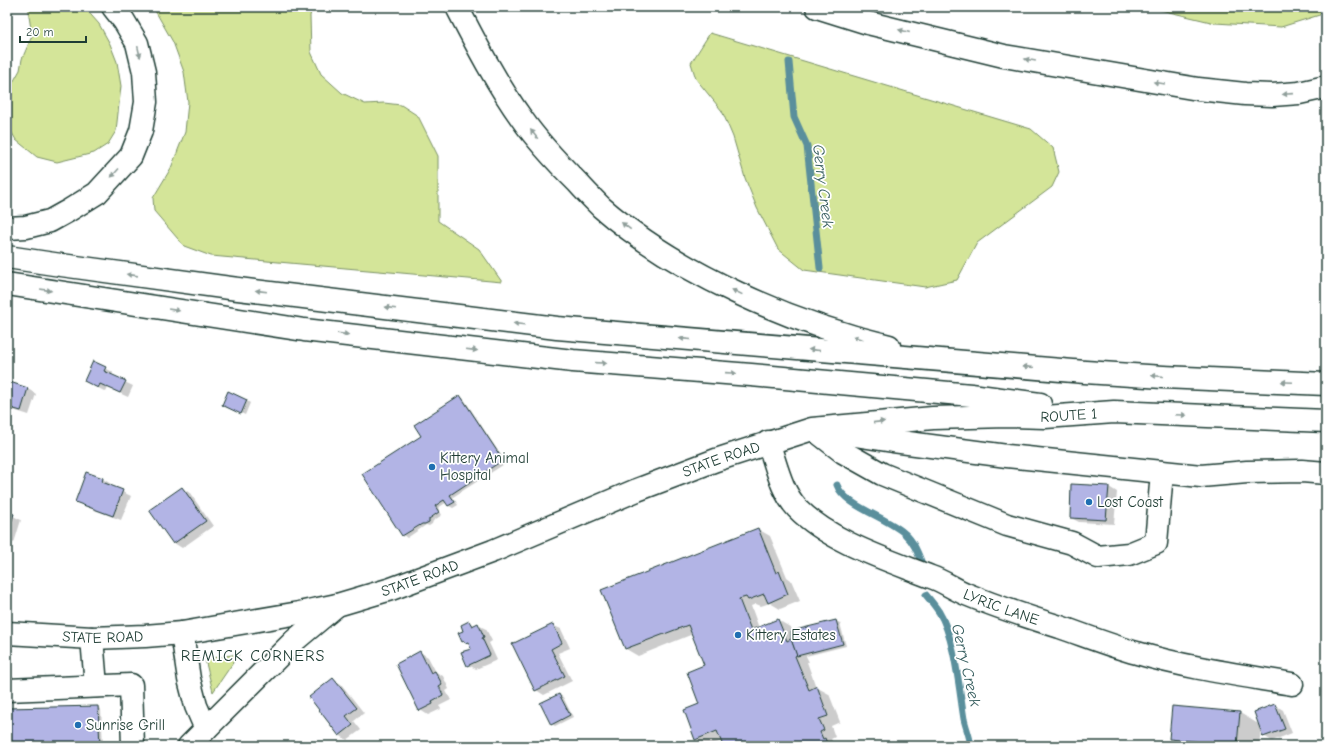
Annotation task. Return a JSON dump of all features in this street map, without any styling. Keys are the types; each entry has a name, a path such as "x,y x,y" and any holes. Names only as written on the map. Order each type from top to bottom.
{"main road":[{"path":"7,228 26,227 50,221 68,212 97,193 131,156 141,131 146,102 144,72 137,43 124,21 113,7"},
{"path":"457,7 484,60 522,119 555,160 600,206 643,239 713,280 757,302 821,326 868,341 965,362"},
{"path":"817,7 868,23 1004,56 1198,89 1272,95 1299,93 1326,88"},
{"path":"7,257 223,287 558,328 1086,372 1326,384"},
{"path":"7,284 304,330 565,360 971,395 1114,412"},
{"name":"ROUTE 1","path":"812,429 933,418 1007,416 1045,417 1114,412 1326,421"},
{"path":"812,429 843,452 882,474 1007,525 1072,543 1098,557 1129,554 1156,543 1162,472"},
{"path":"812,429 1007,456 1201,476 1247,472 1302,471 1326,473"},
{"name":"STATE ROAD","path":"7,633 92,638 182,633 337,605 391,589 493,551 637,490 716,460 812,429"},
{"name":"LYRIC LANE","path":"768,442 781,481 790,499 798,509 813,522 835,537 934,578 947,586 976,598 1102,643 1139,654 1179,663 1292,684"},
{"path":"189,746 294,641 337,605"},
{"path":"182,633 189,679 196,706 206,728"},
{"path":"92,638 96,686"},
{"path":"7,690 131,685 133,746"}],"green space":[{"path":"29,7 84,7 99,24 110,44 117,62 121,86 116,131 108,144 94,153 57,162 37,157 16,140 7,124 7,93 20,70 22,59 32,36"},
{"path":"153,7 312,7 310,16 311,52 321,74 342,93 365,104 384,103 401,105 418,116 438,156 438,221 479,249 502,282 211,256 184,246 154,211 153,198 171,168 185,132 188,102 184,72 173,42"},
{"path":"1148,7 1326,7 1326,13 1281,27 1215,23"},
{"path":"710,33 1031,129 1053,148 1059,172 1052,187 977,243 957,280 925,287 804,270 778,249 757,208 745,178 733,137 722,111 696,79 691,63"},
{"path":"239,654 213,692 205,659"}],"building":[{"path":"93,361 106,367 104,371 126,381 120,393 100,384 98,388 84,381"},
{"path":"7,381 28,388 21,411 7,407"},
{"path":"228,391 247,400 241,414 222,405"},
{"name":"Kittery Animal Hospital","path":"460,395 503,460 450,495 455,502 448,506 444,500 435,506 439,512 429,519 429,522 422,524 402,536 362,474 421,436 414,425"},
{"path":"86,472 103,478 102,482 123,490 113,516 75,502"},
{"name":"Lost Coast","path":"1071,484 1109,486 1106,520 1070,518"},
{"path":"182,487 206,521 173,544 149,510"},
{"path":"7,512 14,514 7,535"},
{"name":"Kittery Estates","path":"758,528 776,573 779,571 788,594 768,603 764,594 748,600 746,597 739,599 751,630 778,619 787,641 791,639 797,655 795,656 809,690 817,686 828,716 819,719 824,730 820,732 823,739 825,738 828,746 723,746 717,731 695,740 684,710 699,704 687,672 704,665 688,625 625,649 601,590"},
{"path":"836,620 843,644 797,656 791,639 791,631"},
{"path":"469,621 472,626 478,623 484,637 482,638 490,655 467,666 461,652 471,649 468,642 462,642 458,633 463,631 461,625"},
{"path":"553,624 562,643 551,649 565,676 535,691 512,644"},
{"path":"420,651 431,673 435,671 442,684 439,686 443,695 432,701 433,704 419,711 396,664"},
{"path":"333,678 357,708 346,716 353,725 339,736 309,697"},
{"path":"559,694 570,715 551,725 540,703"},
{"path":"1275,704 1285,729 1263,737 1254,712"},
{"path":"98,706 100,746 7,746 7,708"},
{"path":"1172,706 1240,712 1237,745 1169,739"}],"waterway":[{"name":"Gerry Creek","path":"789,62 794,117 807,146 820,268"},
{"name":"Gerry Creek","path":"837,485 841,492 857,506 898,528 905,534 913,543 921,561"},
{"name":"Gerry Creek","path":"926,595 939,612 949,635 956,664 964,719 971,746"}],"place":[{"name":"Kittery Animal Hospital","path":"432,467"},
{"name":"Lost Coast","path":"1089,502"},
{"name":"Kittery Estates","path":"738,635"},
{"name":"Sunrise Grill","path":"78,725"}],"district":[{"name":"REMICK CORNERS","path":"253,655"}]}
